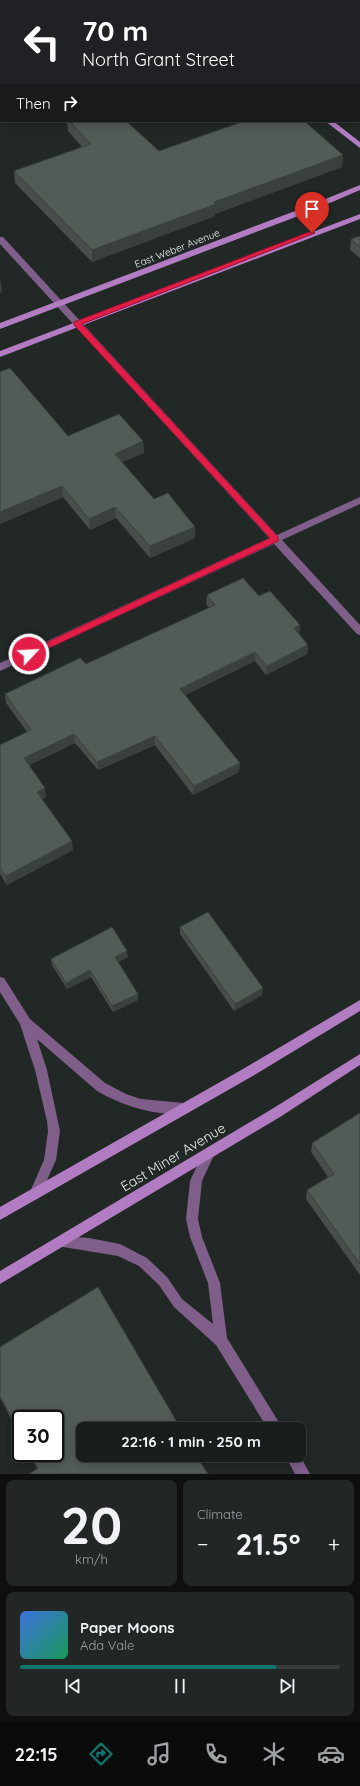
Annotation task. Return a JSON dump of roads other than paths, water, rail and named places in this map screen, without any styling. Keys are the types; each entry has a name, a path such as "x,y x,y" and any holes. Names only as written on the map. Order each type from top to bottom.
{"street":[{"path":"330,122 360,146"},
{"name":"East Weber Avenue","path":"0,326 306,210 360,187"},
{"path":"0,354 360,216"},
{"path":"0,239 360,631"},
{"path":"0,667 360,500"},
{"path":"0,982 25,1021 47,1089 54,1126 50,1160 35,1194"},
{"path":"0,1214 247,1074 360,1005"},
{"path":"25,1021 100,1088 125,1101 148,1107 184,1109"},
{"name":"East Miner Avenue","path":"0,1278 210,1153 360,1059"},
{"path":"210,1153 196,1181 192,1219 196,1237 214,1283 221,1340"},
{"path":"61,1242 89,1244 120,1250 144,1262 163,1281 178,1303 221,1340 272,1422"},
{"path":"296,1462 303,1474"}]}
